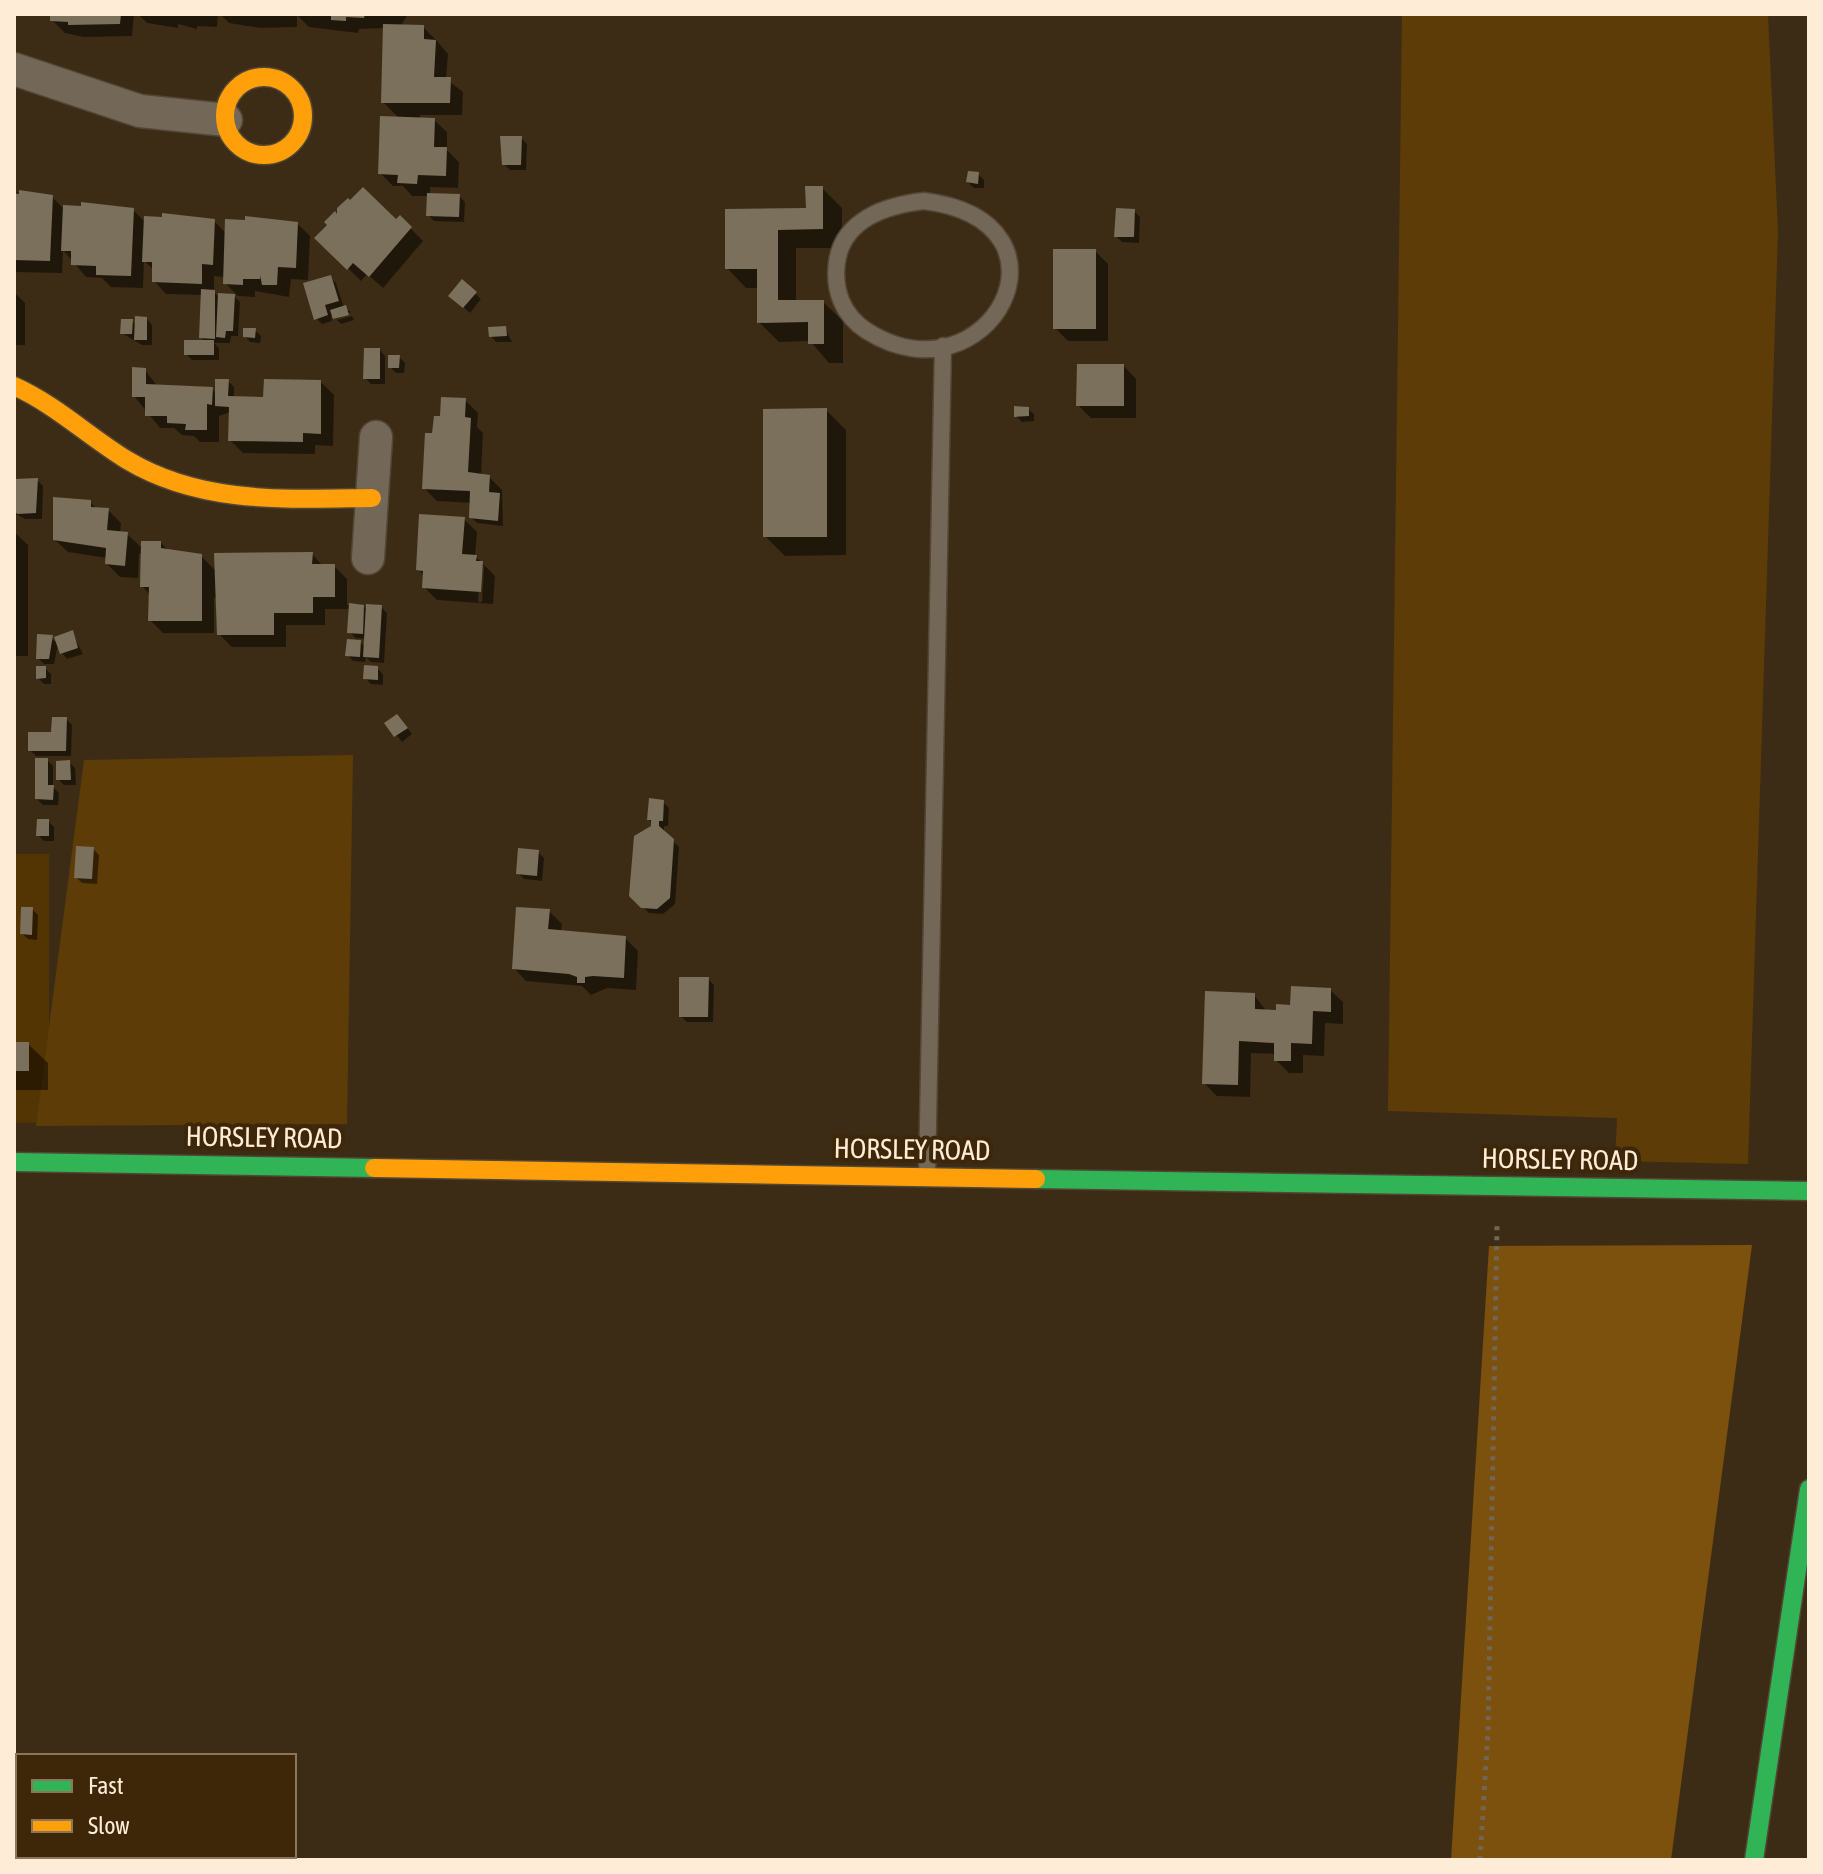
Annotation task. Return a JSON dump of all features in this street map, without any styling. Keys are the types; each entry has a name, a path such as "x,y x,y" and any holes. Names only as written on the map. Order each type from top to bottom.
{"main road":[{"path":"258,78 286,83 302,106 299,134 278,153 250,152 229,133 226,120 234,92 258,78"},
{"path":"14,386 53,407 125,459 171,483 242,498 372,498"},
{"name":"HORSLEY ROAD","path":"14,1162 1809,1191"},
{"path":"1754,1860 1809,1489"}],"street":[{"path":"14,69 140,111 226,120"},
{"path":"368,558 376,437"}],"lane":[{"path":"924,201 945,204 966,210 1002,242 1010,264 1010,289 1001,310 964,340 943,346 922,348 880,339 863,328 844,309 836,273 846,237 865,219 882,209 924,201"},
{"path":"927,1178 943,346"}],"path":[{"path":"1480,1860 1488,1732 1498,1187"}],"shaded area":[{"path":"1402,14 1768,14 1778,232 1748,1164 1615,1161 1617,1118 1388,1111"},
{"path":"353,755 347,1124 36,1126 84,760"},
{"path":"14,854 49,854 49,1122 14,1123"},
{"path":"1752,1245 1671,1860 1451,1860 1489,1246"}],"building":[{"path":"50,14 121,14 120,24 68,25 68,22 50,21"},
{"path":"331,14 365,14 364,18 346,17 346,21 331,20"},
{"path":"383,24 424,25 424,39 436,40 434,77 451,77 450,103 381,103"},
{"path":"380,116 435,118 434,147 447,147 446,176 418,175 417,184 397,183 398,175 378,174"},
{"path":"500,136 522,136 521,165 502,165"},
{"path":"968,171 979,172 978,184 966,182"},
{"path":"805,186 823,186 823,229 778,230 778,300 824,300 824,344 808,344 808,322 757,323 757,269 725,269 725,209 806,208"},
{"path":"363,187 396,219 400,215 412,227 369,277 353,263 347,270 314,238 327,225 324,222 335,211 337,214 337,208"},
{"path":"19,190 53,195 50,261 14,260 14,193 19,194"},
{"path":"427,193 460,194 459,217 426,216"},
{"path":"81,202 134,208 131,276 96,275 96,266 71,265 71,251 61,251 63,205 81,206"},
{"path":"1116,208 1135,209 1134,237 1114,237"},
{"path":"162,213 215,219 213,265 202,264 202,284 152,282 152,262 142,262 144,216 162,217"},
{"path":"245,216 298,222 296,268 278,267 277,285 262,285 260,275 260,279 243,279 243,285 223,284 225,219 245,220"},
{"path":"1053,249 1096,249 1096,329 1053,329"},
{"path":"331,275 339,301 325,305 328,315 314,320 303,283"},
{"path":"462,279 477,292 463,308 448,296"},
{"path":"201,289 215,290 215,339 199,338"},
{"path":"218,293 235,294 233,331 226,331 225,338 216,337"},
{"path":"346,305 349,315 333,319 330,310"},
{"path":"135,316 147,317 147,340 134,340"},
{"path":"121,319 133,319 132,334 120,334"},
{"path":"506,326 507,336 489,337 488,327"},
{"path":"243,328 256,328 255,338 243,337"},
{"path":"184,340 214,340 214,355 184,355"},
{"path":"364,348 380,348 380,379 363,379"},
{"path":"388,355 400,355 399,368 388,368"},
{"path":"1077,364 1124,364 1124,406 1076,406"},
{"path":"132,367 146,368 146,384 213,387 212,405 207,404 207,430 185,430 186,424 167,423 167,416 145,416 145,397 132,397"},
{"path":"215,379 229,379 228,396 263,397 264,379 321,380 321,434 303,433 303,442 228,441 229,407 215,406"},
{"path":"441,397 466,398 465,417 471,418 468,472 490,475 489,492 500,493 498,521 469,518 470,491 422,489 425,433 432,433 434,416 440,416"},
{"path":"1014,406 1029,407 1029,416 1014,417"},
{"path":"827,408 827,537 763,537 763,409"},
{"path":"38,478 36,513 17,514 14,510 14,479"},
{"path":"53,497 91,500 91,507 109,508 107,530 128,532 125,566 105,564 106,548 53,540"},
{"path":"419,514 465,517 462,554 477,555 476,561 483,561 481,592 422,588 423,571 416,570"},
{"path":"141,541 161,541 161,548 202,554 202,621 148,621 149,587 140,587"},
{"path":"313,552 312,564 335,564 335,597 313,597 313,613 274,613 274,635 217,635 214,553"},
{"path":"349,603 364,605 363,634 347,633"},
{"path":"366,604 382,605 379,658 363,657"},
{"path":"73,630 78,648 60,654 54,637"},
{"path":"37,634 53,635 49,659 36,659"},
{"path":"347,639 361,640 360,657 345,656"},
{"path":"364,665 378,666 378,680 363,679"},
{"path":"36,666 46,666 46,678 36,679"},
{"path":"397,714 408,728 394,737 384,723"},
{"path":"52,717 67,717 66,751 28,751 28,732 51,732"},
{"path":"35,758 48,758 48,785 54,785 53,800 35,799"},
{"path":"70,760 71,780 56,780 56,761"},
{"path":"649,798 664,800 663,821 659,821 659,826 674,839 670,898 657,909 641,908 629,896 634,836 651,826 651,820 647,820"},
{"path":"37,819 49,819 49,836 36,836"},
{"path":"76,846 94,847 92,879 74,878"},
{"path":"518,848 539,850 537,876 516,874"},
{"path":"21,907 33,907 32,935 20,934"},
{"path":"516,907 550,909 548,929 626,936 624,978 593,976 585,977 585,983 577,983 577,977 569,974 512,969"},
{"path":"679,977 709,977 708,1017 679,1017"},
{"path":"1291,986 1331,988 1331,1012 1313,1011 1312,1044 1291,1043 1291,1061 1274,1061 1274,1043 1239,1041 1238,1085 1202,1084 1205,991 1255,993 1255,1009 1276,1010 1276,1004 1290,1005"},
{"path":"14,1042 29,1042 29,1071 14,1071"}],"traffic: fast":[{"path":"14,1162 374,1168"},
{"path":"1036,1179 1809,1191"},
{"path":"1754,1860 1809,1489"}],"traffic: slow":[{"path":"264,77 279,80 291,89 300,101 303,116 300,131 291,143 279,152 264,155 249,152 237,143 228,131 225,116 228,101 237,89 249,80 264,77"},
{"path":"14,386 44,402 127,460 185,485 246,496 372,498"},
{"path":"374,1168 1036,1179"}]}
